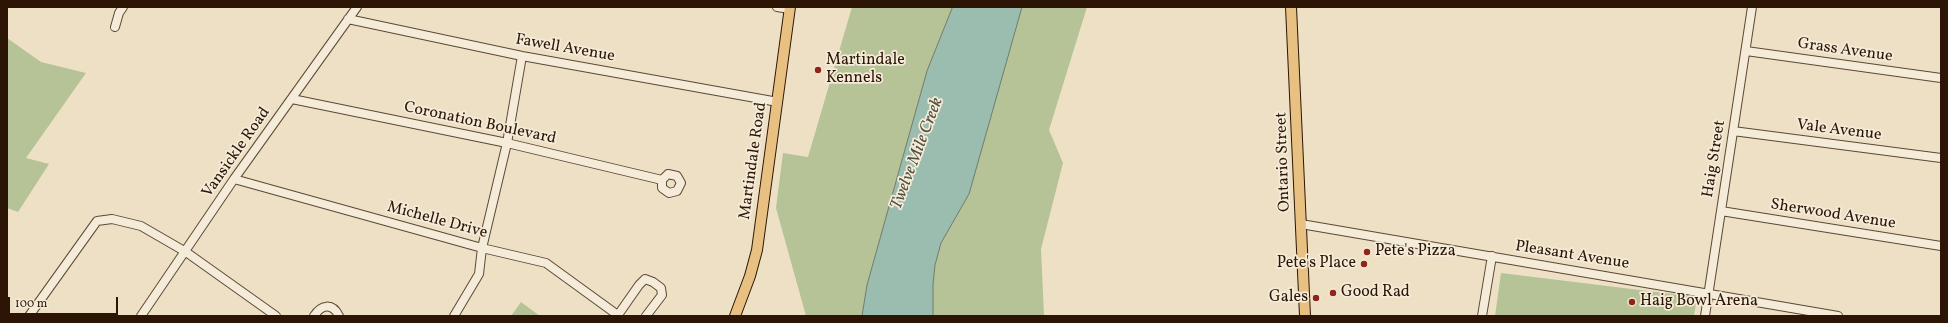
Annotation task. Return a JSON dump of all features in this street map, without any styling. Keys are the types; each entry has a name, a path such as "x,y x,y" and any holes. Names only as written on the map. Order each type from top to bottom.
{"main road":[{"name":"Ontario Street","path":"1291,7 1305,316"},
{"name":"Martindale Road","path":"735,316 750,276 757,250 790,8"}],"street":[{"path":"115,27 123,7"},
{"name":"Vansickle Road","path":"141,316 186,252 234,179 356,7"},
{"path":"777,7 790,8"},
{"name":"Haig Street","path":"1705,316 1752,7"},
{"name":"Fawell Avenue","path":"348,19 522,56 778,102"},
{"name":"Grass Avenue","path":"1746,51 1941,78"},
{"path":"454,316 479,274 482,248 507,143 522,56"},
{"name":"Coronation Boulevard","path":"292,99 507,143 662,180"},
{"name":"Vale Avenue","path":"1733,131 1941,158"},
{"name":"Michelle Drive","path":"234,179 482,248 546,263 619,316 639,285 645,279 653,282 661,288 662,295 646,316"},
{"name":"Sherwood Avenue","path":"1721,211 1941,246"},
{"path":"29,316 97,221 112,219 141,226 186,252 276,316"},
{"name":"Pleasant Avenue","path":"1302,224 1838,316"},
{"path":"1482,316 1492,256"},
{"path":"314,316 319,309 324,306 330,307 339,316"}],"shaded area":[{"path":"852,7 953,7 927,71 867,285 862,316 806,316 776,208 783,153 808,157"},
{"path":"1022,7 1087,7 1049,130 1063,163 1041,249 1044,316 933,316 933,284 935,265 941,243 969,194"},
{"path":"7,38 41,62 86,73 26,158 49,164 18,212 7,208"},
{"path":"1501,273 1697,297 1694,316 1495,316"},
{"path":"521,302 540,316 511,316"}],"water":[{"name":"Twelve Mile Creek","path":"953,7 1022,7 969,194 941,243 935,265 933,284 933,316 862,316 867,285 927,71"}],"place":[{"name":"Martindale Kennels","path":"818,70"},
{"name":"Pete's Pizza","path":"1367,252"},
{"name":"Pete's Place","path":"1364,264"},
{"name":"Good Rad","path":"1333,293"},
{"name":"Gales","path":"1316,298"},
{"name":"Haig Bowl Arena","path":"1632,302"}]}
